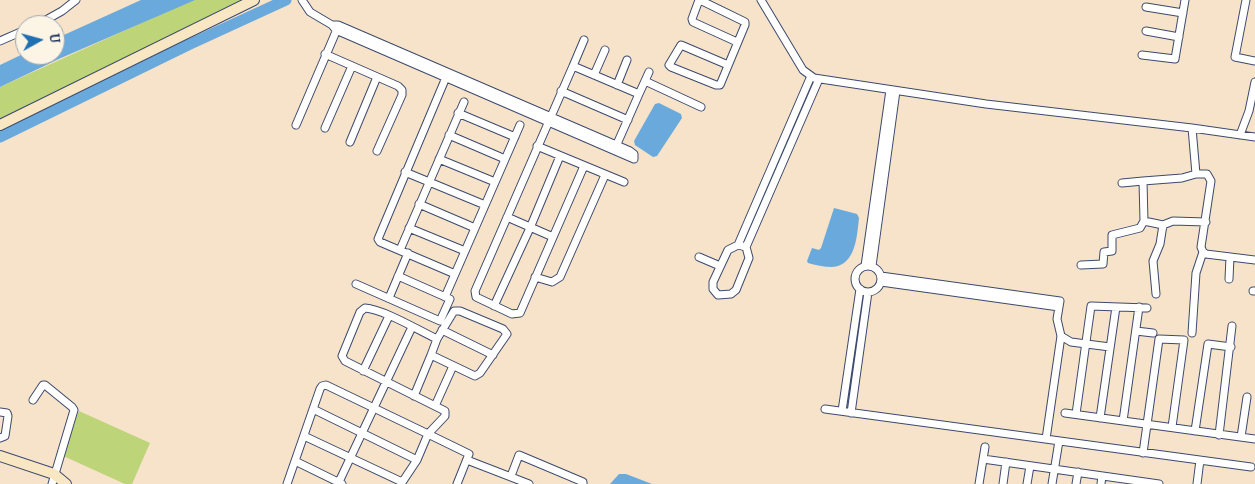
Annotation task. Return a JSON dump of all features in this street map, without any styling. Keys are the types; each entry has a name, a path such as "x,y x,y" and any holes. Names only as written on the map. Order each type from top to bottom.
{"main road":[{"path":"0,125 254,0"},
{"path":"0,456 66,484"}],"street":[{"path":"55,15 76,0"},
{"path":"728,65 681,45 670,64 718,86 728,65 745,24 744,20 700,0 692,19 693,22 737,42"},
{"path":"761,0 803,70 815,78 1192,134 1255,137"},
{"path":"1142,55 1175,59 1185,0"},
{"path":"1246,0 1235,57 1255,61"},
{"path":"303,1 310,12 336,27 549,119 634,159 634,154 630,150 549,119"},
{"path":"1146,7 1183,13"},
{"path":"296,125 336,27"},
{"path":"1146,31 1179,37"},
{"path":"0,41 15,34"},
{"path":"584,40 475,293 479,299 512,314 520,313 584,166"},
{"path":"594,75 605,50"},
{"path":"325,54 398,86 402,92 377,151"},
{"path":"617,85 627,60"},
{"path":"325,128 352,66"},
{"path":"572,66 639,94"},
{"path":"617,144 649,72"},
{"path":"447,75 378,236 380,242 455,274"},
{"path":"350,142 377,77"},
{"path":"742,246 815,78"},
{"path":"645,81 701,107"},
{"path":"1240,135 1250,111 1255,85"},
{"path":"868,266 893,90"},
{"path":"561,91 628,120"},
{"path":"400,250 464,102"},
{"path":"458,113 515,137"},
{"path":"445,297 520,125"},
{"path":"449,134 505,159"},
{"path":"1192,134 1196,174"},
{"path":"537,146 624,182"},
{"path":"494,306 530,228 560,156"},
{"path":"439,158 495,182"},
{"path":"406,172 485,205"},
{"path":"1122,183 1182,178 1204,173 1211,178 1201,247 1203,252 1196,273 1192,333"},
{"path":"535,277 550,282 560,277 605,175"},
{"path":"1081,265 1103,264 1104,252 1112,250 1112,235 1140,228 1144,221 1143,181"},
{"path":"419,204 475,228"},
{"path":"507,217 553,237"},
{"path":"1144,221 1163,225 1173,221 1206,222"},
{"path":"1156,294 1153,261 1160,244 1163,225"},
{"path":"409,228 465,251"},
{"path":"742,246 749,258 736,290 731,294 718,295 713,289 713,282 720,266 728,250 742,246"},
{"path":"1203,252 1206,254 1255,260"},
{"path":"389,298 408,254"},
{"path":"699,257 720,266"},
{"path":"1229,279 1230,257"},
{"path":"868,266 876,268 881,279 874,291 868,292 860,289 855,278 856,272 868,266"},
{"path":"356,284 440,321 450,299 398,276"},
{"path":"881,279 1060,300 1057,319 1061,336 1046,439"},
{"path":"842,412 860,289"},
{"path":"851,413 868,292"},
{"path":"1076,414 1091,306 1147,308"},
{"path":"1100,418 1116,307"},
{"path":"1123,421 1139,307"},
{"path":"304,436 402,483 417,460 428,434 446,414 445,411 363,371 345,361 342,356 360,312 368,308 437,339"},
{"path":"414,396 437,339 452,314 457,310 507,332 507,336 480,373 475,376 431,355"},
{"path":"363,371 389,316"},
{"path":"1219,434 1231,347 1232,326"},
{"path":"295,461 340,483 412,327"},
{"path":"442,330 493,355"},
{"path":"1136,331 1153,334"},
{"path":"1061,336 1070,342 1110,347"},
{"path":"1144,452 1159,340 1184,340 1172,427"},
{"path":"1195,431 1208,344 1231,347"},
{"path":"435,406 453,366"},
{"path":"287,484 320,389 324,384 330,385 469,454 459,483"},
{"path":"33,400 45,385 74,410 53,479"},
{"path":"1241,437 1247,396"},
{"path":"313,409 417,460"},
{"path":"825,409 1251,467"},
{"path":"0,412 7,413 8,416 5,436 0,438"},
{"path":"1065,413 1255,439"},
{"path":"1052,484 1059,441"},
{"path":"979,484 984,447"},
{"path":"510,476 520,455 583,482 583,484"},
{"path":"983,459 1078,472 1125,482 1159,484"},
{"path":"467,460 529,484"},
{"path":"1197,484 1200,460"},
{"path":"1003,484 1006,462"},
{"path":"1027,484 1030,466"},
{"path":"1076,484 1078,472"},
{"path":"1101,484 1102,476"}],"green space":[{"path":"192,0 257,0 0,124 0,87 49,65 65,65 65,58"},
{"path":"79,411 150,443 132,484 125,484 59,454"}],"water":[{"path":"141,0 195,0 65,56 65,34"},
{"path":"15,58 15,65 46,65 0,87 0,65"},
{"path":"659,103 681,114 682,118 657,156 653,157 635,145 634,141 655,104"},
{"path":"834,208 857,214 859,218 856,241 851,256 840,265 832,267 808,263 812,248 819,250 821,248"},
{"path":"619,474 626,474 652,484 610,484"}],"waterway":[{"path":"0,137 188,45 286,0"}]}
